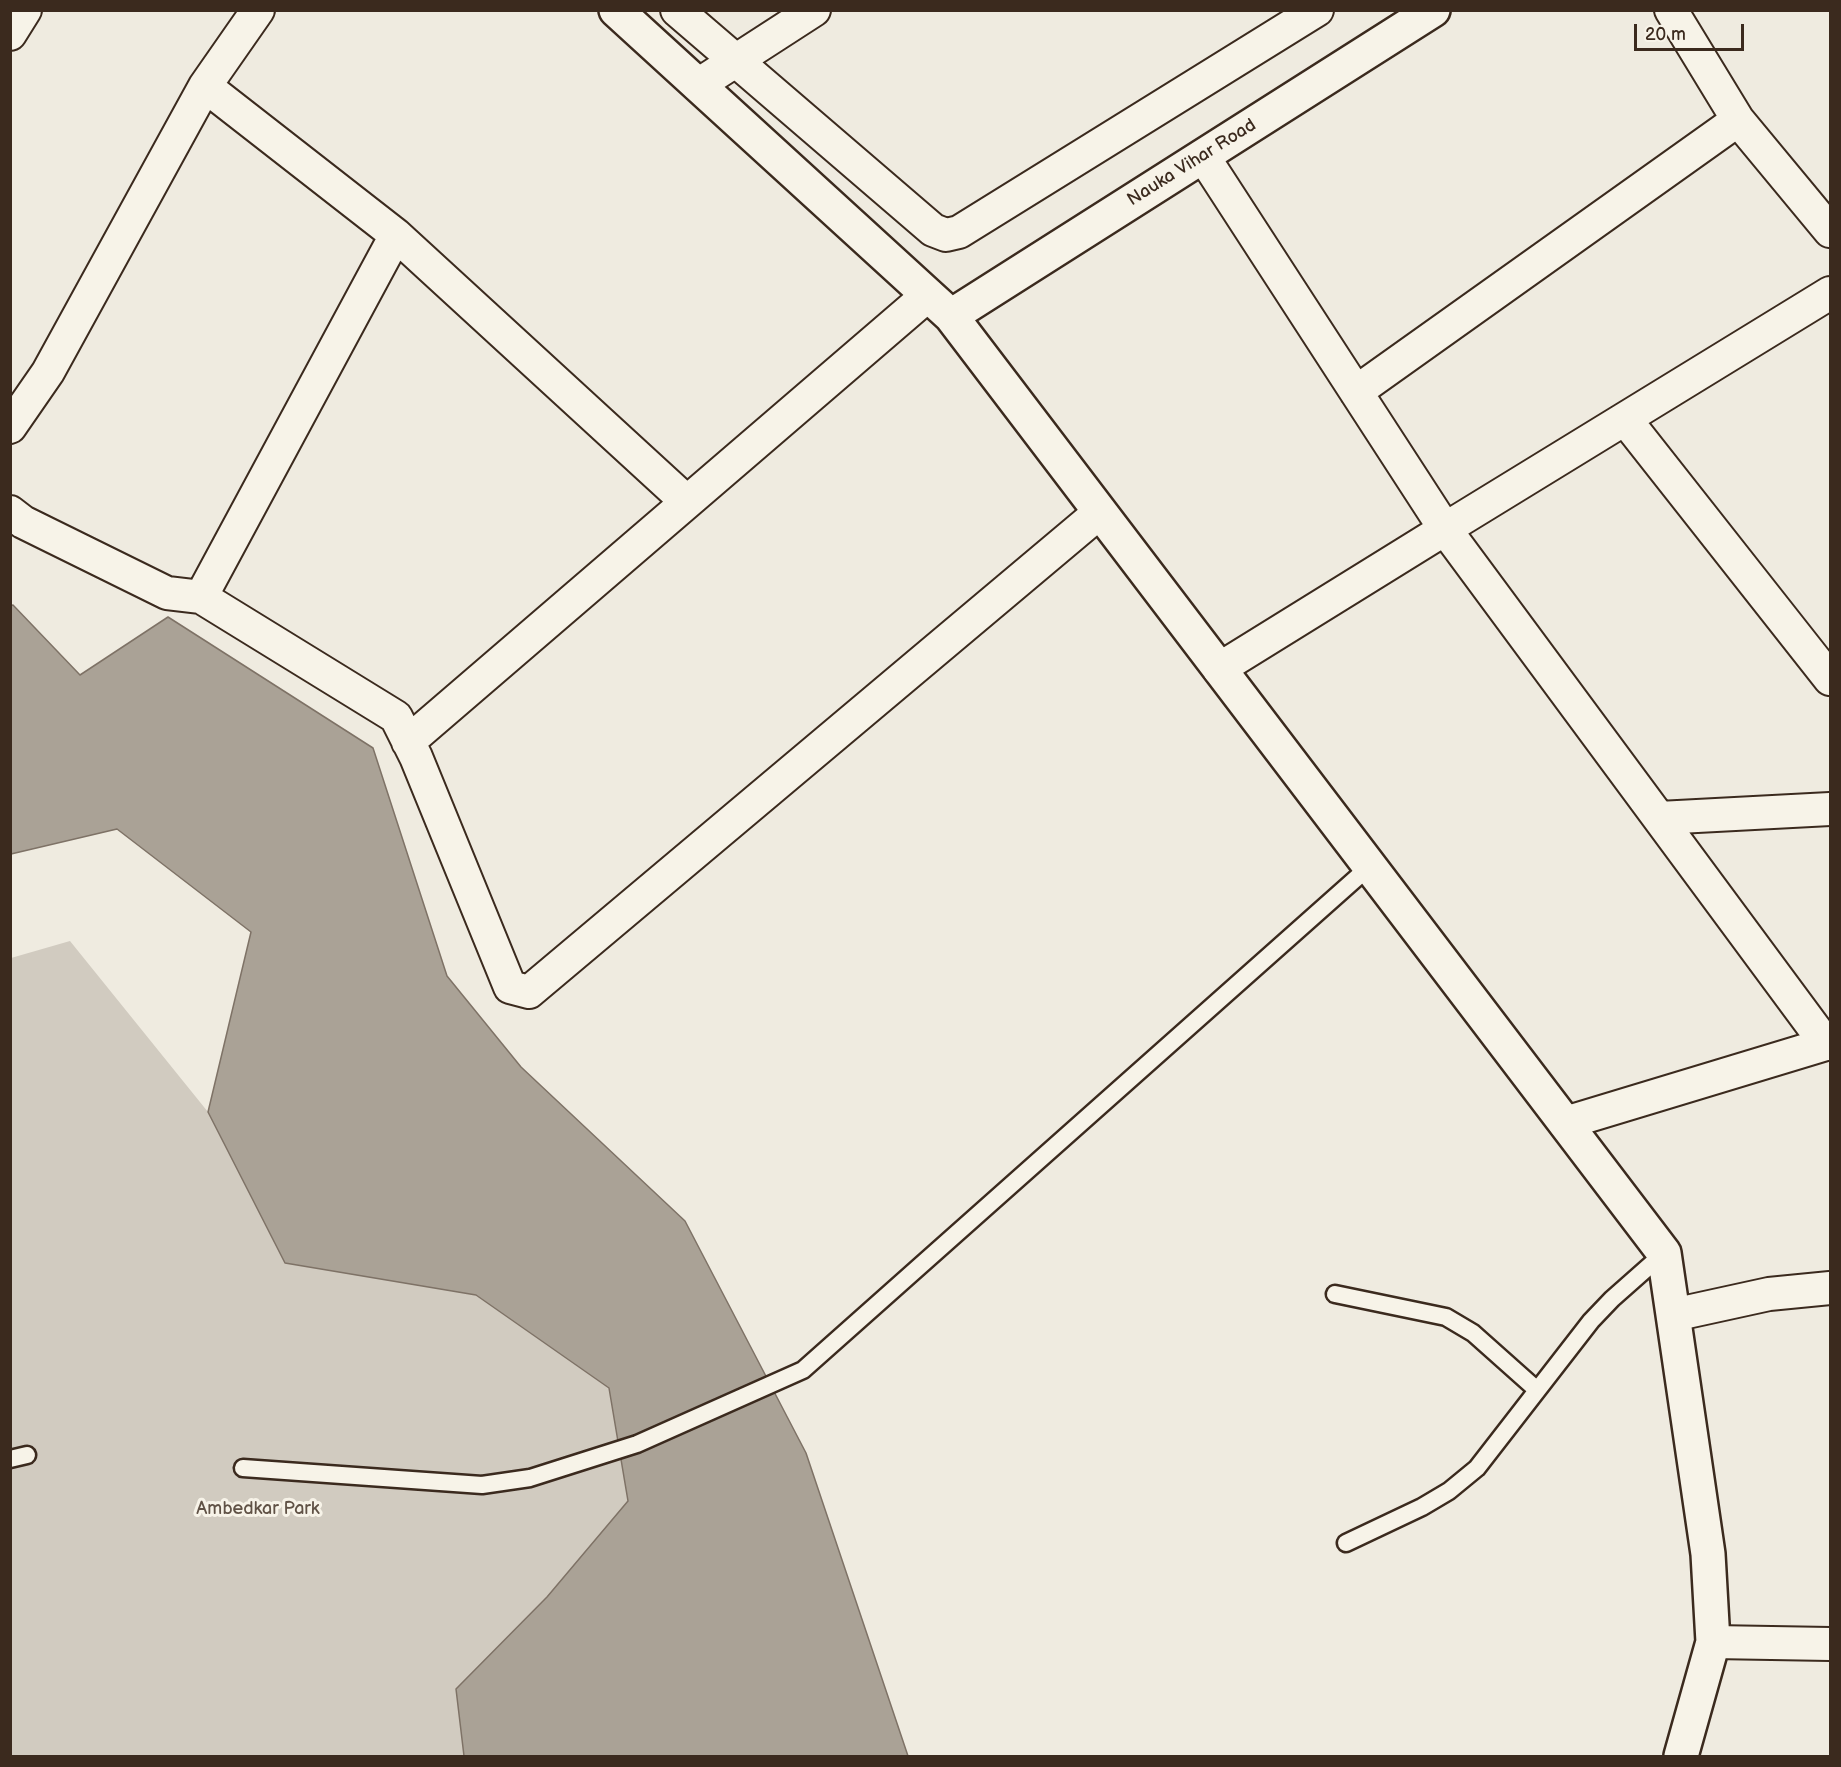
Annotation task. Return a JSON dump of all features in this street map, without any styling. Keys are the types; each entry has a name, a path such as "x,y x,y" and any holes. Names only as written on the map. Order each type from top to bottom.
{"street":[{"path":"10,34 25,10"},
{"path":"10,427 48,372 205,86 258,10"},
{"path":"616,10 940,306 1100,512 1664,1253 1708,1554 1713,1642 1681,1756"},
{"path":"676,10 933,230 946,235 959,232 1317,10"},
{"path":"698,85 814,10"},
{"name":"Nauka Vihar Road","path":"940,306 1203,156 1432,10"},
{"path":"1671,10 1738,120 1830,231"},
{"path":"205,86 396,235 687,502"},
{"path":"1356,392 1738,120"},
{"path":"1203,156 1445,529 1828,1044 1565,1123"},
{"path":"201,597 396,235"},
{"path":"1220,669 1830,293"},
{"path":"408,742 687,502 940,306"},
{"path":"1625,419 1830,680"},
{"path":"10,512 23,522 167,593 201,597 396,717 416,757 510,987 529,992 1100,512"},
{"path":"1659,818 1830,809"},
{"path":"1673,1315 1769,1294 1830,1288"},
{"path":"1713,1642 1830,1644"}],"lane":[{"path":"243,1468 482,1485 530,1478 637,1444 803,1370 1370,866"},
{"path":"1346,1543 1422,1507 1449,1491 1477,1468 1591,1321 1664,1253"},
{"path":"1335,1294 1446,1317 1473,1333 1537,1390"}],"green space":[{"name":"Ambedkar Park","path":"70,941 208,1112 285,1263 476,1295 609,1388 637,1444 628,1501 544,1625 456,1689 464,1756 11,1756 11,958"}],"shaded area":[{"path":"13,605 80,675 168,617 373,748 447,976 521,1067 685,1221 806,1453 908,1756 464,1756 456,1689 547,1597 628,1501 609,1388 476,1295 285,1263 208,1112 251,932 117,829 11,854 10,606"}]}
